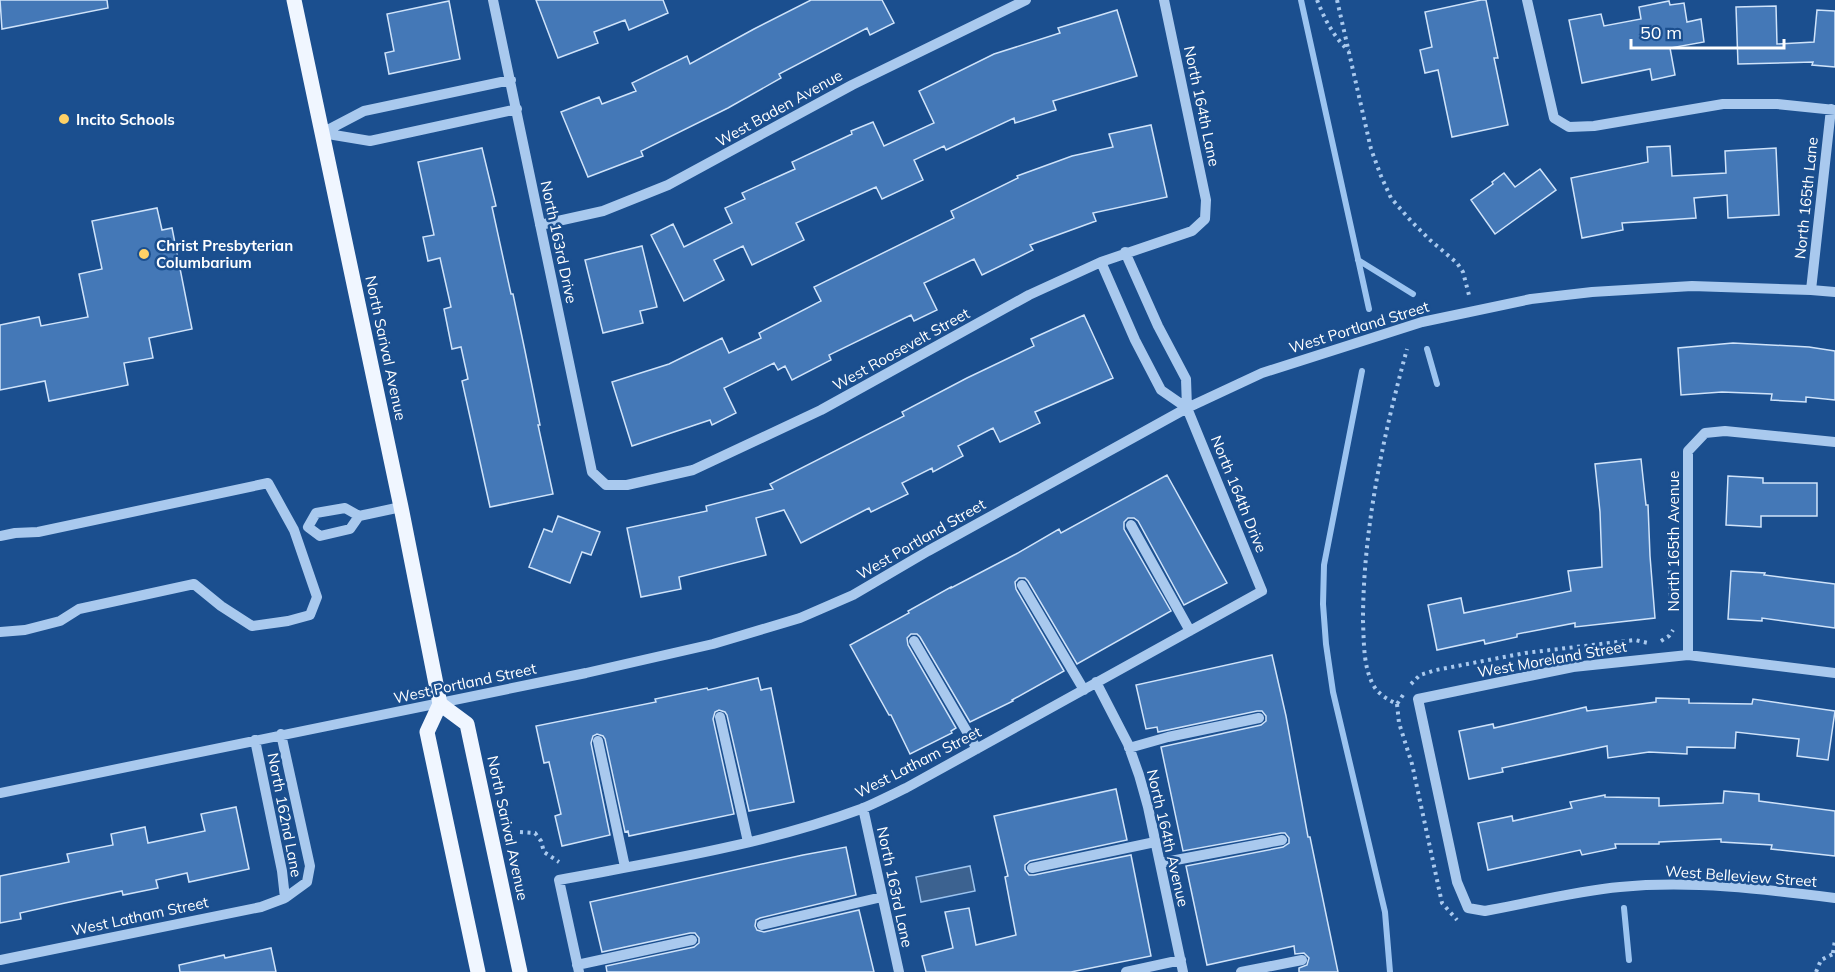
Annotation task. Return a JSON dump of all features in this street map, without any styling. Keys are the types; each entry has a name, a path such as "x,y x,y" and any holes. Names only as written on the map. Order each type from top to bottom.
{"main road":[{"name":"North Sarival Avenue","path":"294,0 401,507 440,704 466,723 520,972"},
{"path":"440,704 428,732 478,972"}],"street":[{"name":"North 163rd Drive","path":"493,0 592,472 606,485"},
{"name":"West Baden Avenue","path":"540,225 603,211 669,185 852,85 1026,0"},
{"name":"North 164th Lane","path":"1164,0 1206,200 1205,219"},
{"path":"1527,0 1554,118 1569,127 1594,126 1723,104 1777,104 1833,109"},
{"path":"322,133 364,111 511,80"},
{"path":"322,133 370,141 517,109"},
{"name":"North 165th Lane","path":"1812,290 1833,109"},
{"name":"West Roosevelt Street","path":"606,485 627,485 693,470 821,410 1029,295 1125,252 1192,231 1205,219"},
{"name":"North 164th Drive","path":"1125,252 1158,326 1186,379 1187,408 1262,591"},
{"path":"1101,262 1135,340 1161,390 1187,408"},
{"name":"West Portland Street","path":"0,794 281,734 440,704 713,644 800,618 853,595 1187,408 1262,373 1422,322 1531,299 1593,292 1692,286 1835,292"},
{"name":"North 165th Avenue","path":"1688,655 1688,451 1705,433 1725,431 1835,442"},
{"path":"0,536 38,532 268,483 294,530 317,597 310,615 252,626 221,606 194,584 79,609 60,621 25,630 0,632"},
{"path":"294,530 308,527 316,513 345,508 359,516 401,507"},
{"path":"308,527 320,536 350,529 359,516"},
{"path":"1131,525 1190,631"},
{"path":"1022,585 1084,690"},
{"name":"West Latham Street","path":"578,969 559,880 748,842 810,826 863,808 906,788 1262,591"},
{"path":"914,641 977,749"},
{"name":"West Moreland Street","path":"1468,908 1457,882 1418,699 1572,667 1688,655 1835,673"},
{"name":"North 164th Avenue","path":"1096,682 1129,748 1148,807 1183,972"},
{"path":"720,717 748,842"},
{"path":"1129,748 1168,737 1259,718"},
{"name":"North 162nd Lane","path":"255,740 282,872 285,898 307,882 310,866 281,734"},
{"path":"598,741 625,867"},
{"name":"North 163rd Lane","path":"863,808 899,972"},
{"path":"1160,862 1282,840"},
{"path":"1032,868 1155,842"},
{"name":"West Belleview Street","path":"1468,908 1485,911 1618,887 1652,885 1761,890 1835,898"},
{"path":"762,925 882,897"},
{"name":"West Latham Street","path":"0,960 261,907 285,898"},
{"path":"578,969 692,940"},
{"path":"1126,972 1181,960"},
{"path":"1241,972 1302,960"}],"path":[{"path":"1317,0 1327,26 1350,51"},
{"path":"1338,0 1371,149 1380,176 1391,198 1411,221 1457,263 1463,272 1473,311"},
{"path":"1397,704 1384,698 1375,688 1368,671 1364,644 1363,602 1367,543 1384,436 1407,349"},
{"path":"1669,548 1671,603 1674,610"},
{"path":"1458,921 1442,903 1412,764 1399,723 1397,704 1408,687 1420,675 1436,670 1525,653 1594,644 1635,640 1650,643 1662,641 1674,628"},
{"path":"520,832 535,832 542,841 544,852 559,862"},
{"path":"1816,972 1821,960 1834,953 1835,940"}],"water":[{"path":"970,866 975,891 921,902 916,877"}],"building":[{"path":"0,0 107,0 108,8 2,29"},
{"path":"536,0 663,0 668,13 629,30 625,20 594,32 598,43 558,58"},
{"path":"811,0 882,0 894,23 870,35 867,28 779,74 781,78 728,108 641,151 643,156 588,177 561,112 599,97 602,104 636,91 632,83 687,56 690,64"},
{"path":"1486,0 1498,58 1494,58 1508,125 1452,137 1438,70 1425,73 1420,50 1432,47 1425,12"},
{"path":"449,1 460,59 389,74 385,53 394,51 387,14"},
{"path":"1669,1 1670,5 1684,3 1687,22 1701,19 1704,42 1670,48 1675,75 1652,80 1650,69 1582,83 1569,20 1601,14 1604,26 1641,19 1639,7"},
{"path":"1776,6 1777,44 1814,42 1817,10 1835,11 1835,67 1812,65 1813,62 1738,64 1736,7"},
{"path":"1117,10 1137,76 1053,101 1056,110 1015,123 1014,118 946,150 944,146 914,160 923,180 882,199 876,187 796,223 804,240 752,265 743,246 714,260 724,280 684,301 651,235 673,224 684,247 732,223 725,208 745,199 742,193 795,169 792,162 852,134 851,131 873,122 884,146 934,123 919,91 994,54 1060,33 1058,28"},
{"path":"1151,125 1167,197 1093,213 1096,221 1030,245 1033,250 982,275 974,259 924,283 937,310 914,321 911,315 829,355 831,360 792,380 785,366 778,370 774,363 724,388 736,413 712,425 710,420 632,446 612,382 669,364 722,338 729,353 761,338 759,333 821,301 814,287 954,218 951,211 1018,178 1017,176 1072,156 1113,147 1109,134"},
{"path":"1670,146 1672,176 1726,173 1725,151 1776,148 1779,215 1728,218 1727,195 1694,198 1696,218 1622,223 1623,230 1582,238 1571,178 1648,162 1647,147"},
{"path":"482,148 496,206 492,207 511,294 513,294 553,494 490,507 462,381 468,379 461,347 452,349 444,309 451,307 440,258 428,261 423,237 434,235 418,162"},
{"path":"1540,169 1556,190 1495,234 1471,200 1504,173 1515,187"},
{"path":"157,208 162,230 172,228 192,329 149,338 153,358 124,363 128,385 49,401 45,381 0,390 0,325 39,317 41,326 88,317 79,274 102,269 92,221"},
{"path":"642,246 657,307 640,311 643,323 603,333 585,260"},
{"path":"1084,315 1113,378 1035,412 1040,423 1000,442 993,428 958,446 963,456 933,472 932,468 902,483 908,494 871,512 869,508 801,543 784,510 756,518 766,555 679,577 681,589 641,597 627,528 707,511 706,506 773,489 770,484 904,416 902,412 967,378 1034,346 1031,339"},
{"path":"1733,343 1809,347 1835,351 1835,400 1806,397 1806,402 1771,400 1772,394 1722,392 1681,395 1678,348"},
{"path":"1641,459 1646,505 1648,505 1655,618 1575,627 1575,623 1517,634 1517,637 1485,644 1484,640 1437,650 1428,605 1461,598 1464,613 1571,591 1568,571 1602,567 1595,464"},
{"path":"1167,475 1227,583 1184,605 1138,521 1128,518 1124,522 1124,529 1171,611 1077,664 1028,581 1025,578 1019,578 1015,582 1016,589 1064,671 1013,701 970,722 920,637 917,634 911,634 907,638 908,645 956,728 951,731 952,733 910,754 891,715 850,645 1059,529 1061,533"},
{"path":"1728,476 1763,478 1763,483 1817,483 1817,516 1761,516 1761,527 1726,525"},
{"path":"558,516 600,532 591,555 582,552 570,583 529,567 544,529 552,532"},
{"path":"1731,571 1765,573 1764,575 1835,584 1835,628 1762,618 1762,621 1728,619"},
{"path":"1272,655 1286,716 1308,837 1310,837 1338,972 1299,972 1299,968 1307,965 1309,958 1304,953 1295,954 1294,946 1207,965 1186,866 1283,847 1289,843 1289,838 1285,833 1281,833 1183,851 1161,747 1261,725 1266,721 1266,716 1262,711 1257,711 1158,732 1157,727 1146,729 1136,685"},
{"path":"758,678 761,690 771,688 794,802 749,811 727,715 719,710 715,712 713,719 734,814 629,836 628,831 625,832 605,739 597,734 593,736 591,743 610,835 562,846 555,816 561,814 549,762 544,763 536,726 656,702 655,699"},
{"path":"1656,698 1689,699 1689,703 1752,704 1753,699 1835,711 1828,760 1797,756 1799,739 1736,732 1735,748 1687,747 1687,754 1649,752 1608,758 1607,746 1502,768 1503,772 1469,779 1459,731 1493,724 1494,728 1586,707 1587,711 1656,702"},
{"path":"1116,789 1127,840 1030,861 1025,865 1025,870 1029,875 1034,875 1131,855 1151,956 1071,972 926,972 922,956 953,948 945,912 969,908 976,945 1016,935 1005,877 1008,876 994,816"},
{"path":"1724,791 1759,794 1759,801 1835,811 1835,856 1771,849 1772,845 1721,842 1721,839 1659,842 1659,844 1615,844 1616,848 1582,855 1580,850 1488,870 1478,823 1512,816 1513,821 1572,808 1570,802 1605,795 1605,797 1659,798 1659,806 1723,803"},
{"path":"236,807 249,869 189,882 187,873 156,880 158,888 123,895 122,891 65,903 20,913 21,919 0,923 0,876 69,862 67,854 113,845 111,834 145,827 148,843 205,831 201,814"},
{"path":"846,847 856,895 760,918 756,920 755,926 757,930 764,932 859,910 874,972 607,972 606,966 694,947 699,943 699,938 695,933 690,933 602,952 590,902"},
{"path":"271,948 276,972 180,972 179,965"}],"waterway":[{"path":"1301,0 1369,309"},
{"path":"1358,260 1413,294"},
{"path":"1427,349 1437,384"},
{"path":"1362,371 1324,565 1323,604 1333,692 1385,912 1390,972"},
{"path":"1624,908 1629,960"}],"place":[{"name":"Incito Schools","path":"64,119"},
{"name":"Christ Presbyterian Columbarium","path":"144,254"}]}
